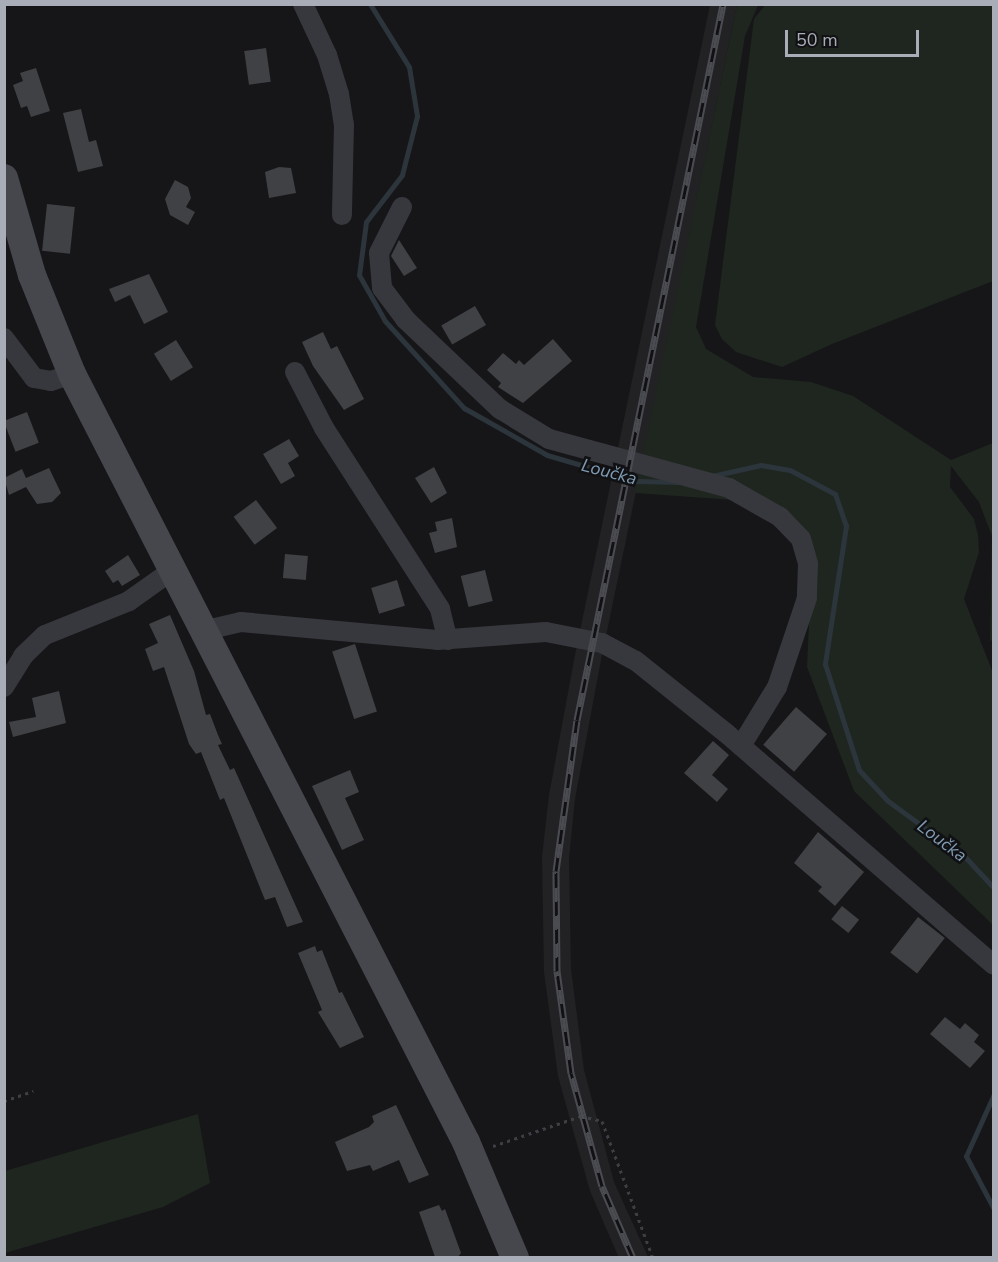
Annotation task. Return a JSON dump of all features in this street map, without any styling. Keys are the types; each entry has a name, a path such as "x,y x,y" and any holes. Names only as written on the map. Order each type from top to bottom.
{"main road":[{"path":"4,178 32,275 72,374 471,1153 515,1257"}],"street":[{"path":"303,4 327,55 339,94 344,124 342,215"},
{"path":"402,207 379,253 382,288 405,319 500,409 549,439 729,488 780,517 801,539 808,564 807,598 777,687 741,746"},
{"path":"4,338 34,378 51,381 72,374"},
{"path":"295,372 329,436 440,609 448,640"},
{"path":"4,687 23,656 45,635 129,601 171,571"},
{"path":"202,631 241,622 448,640 546,632 602,643 636,661 741,746 993,965"}],"path":[{"path":"4,1101 33,1091"},
{"path":"471,1153 581,1116 602,1121 653,1257"}],"shaded area":[{"path":"710,5 737,5 601,660 575,799 569,858 571,969 584,1070 614,1182 648,1257 619,1258 590,1191 558,1076 544,972 542,857 549,795 575,655"},
{"path":"737,5 758,5 745,36 696,327 706,349 753,377 811,382 853,396 951,460 993,443 994,639 990,641 992,536 979,502 951,466 950,487 974,519 978,535 979,552 964,599 993,673 993,925 854,791 807,667 812,560 761,502 635,493"},
{"path":"765,5 994,5 993,281 832,344 782,367 736,352 722,339 715,325 754,19"},
{"path":"198,1114 210,1183 163,1207 5,1253 5,1171"}],"building":[{"path":"266,48 271,82 249,85 244,51"},
{"path":"36,68 50,111 31,117 27,106 21,108 13,85 23,81 20,73"},
{"path":"81,109 89,142 96,140 103,166 78,172 63,113"},
{"path":"279,167 291,168 296,193 269,198 265,172"},
{"path":"175,180 188,187 191,198 186,207 195,212 188,225 170,215 165,199"},
{"path":"47,204 75,207 70,254 42,251"},
{"path":"399,240 417,268 404,276 391,256"},
{"path":"149,274 168,312 144,324 130,295 115,302 109,289"},
{"path":"475,306 486,325 452,345 441,326"},
{"path":"323,332 331,349 337,346 364,399 344,410 313,366 302,342"},
{"path":"553,339 572,361 523,403 498,387 501,383 487,370 503,353 516,364 519,360 524,365"},
{"path":"176,340 193,367 171,381 154,354"},
{"path":"27,412 39,443 15,452 4,421"},
{"path":"289,439 299,456 288,463 295,476 281,484 263,454"},
{"path":"434,467 447,493 431,503 415,478"},
{"path":"49,468 61,493 52,502 37,504 26,487 9,495 4,478 22,469 26,478"},
{"path":"256,500 277,528 255,545 234,517"},
{"path":"452,518 457,547 435,553 429,533 437,531 435,522"},
{"path":"285,554 308,556 306,580 283,578"},
{"path":"128,555 140,575 122,586 118,580 113,583 105,571"},
{"path":"485,570 493,601 468,607 461,576"},
{"path":"397,580 405,606 379,614 371,588"},
{"path":"170,615 194,671 206,715 210,714 222,744 218,745 230,770 234,768 303,922 287,927 275,897 265,900 224,798 220,800 201,752 196,754 189,744 164,667 153,671 145,649 158,643 149,624"},
{"path":"355,644 377,712 354,719 332,651"},
{"path":"59,691 66,723 13,737 9,722 36,717 32,698"},
{"path":"796,707 827,734 794,772 763,745"},
{"path":"713,741 729,755 712,775 728,789 717,802 684,773"},
{"path":"350,770 359,792 345,798 364,840 342,850 312,786"},
{"path":"818,832 864,872 835,906 818,891 822,887 794,863"},
{"path":"842,906 859,920 848,933 831,919"},
{"path":"918,917 945,938 917,973 890,952"},
{"path":"315,946 317,952 322,950 339,993 342,992 364,1037 340,1048 318,1012 322,1010 298,953"},
{"path":"945,1017 960,1029 965,1023 979,1035 974,1042 985,1051 970,1068 930,1034"},
{"path":"396,1105 429,1175 409,1183 399,1160 373,1171 370,1165 347,1171 335,1142 369,1127 374,1122 372,1116"},
{"path":"439,1205 442,1211 445,1209 461,1253 458,1257 435,1257 419,1212"}],"waterway":[{"name":"Loučka","path":"370,4 409,67 417,116 402,175 366,222 359,275 385,321 464,408 547,455 636,481 679,482"},
{"name":"Loučka","path":"712,476 761,465 790,470 835,494 846,526 825,664 859,770 888,801 966,858 994,888"},
{"path":"994,1094 966,1156 994,1209"}],"railway":[{"path":"633,1258 602,1186 571,1073 557,971 556,871 577,720 723,4"}]}
